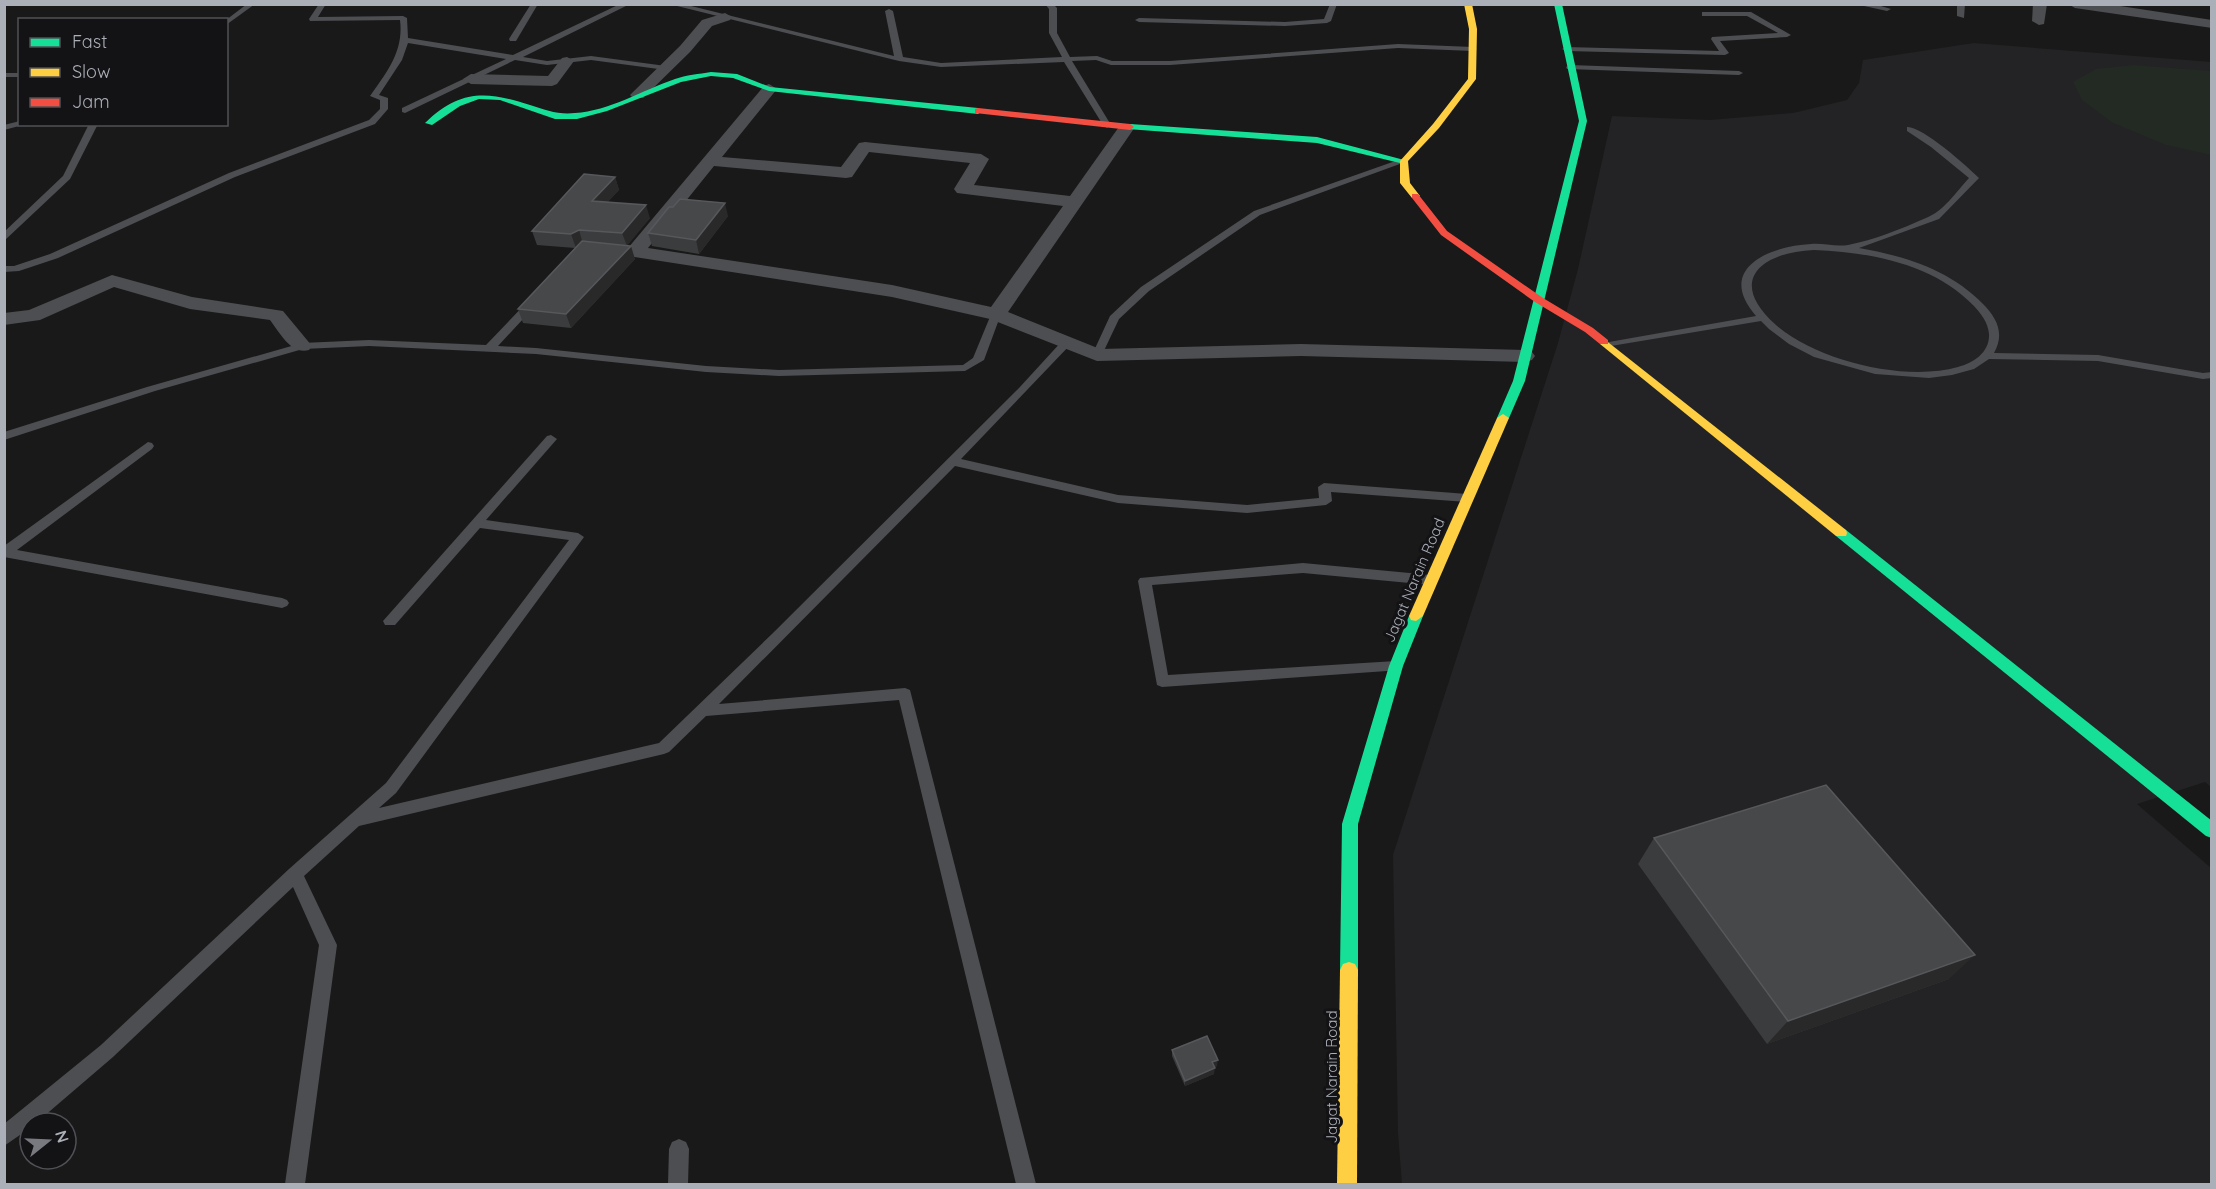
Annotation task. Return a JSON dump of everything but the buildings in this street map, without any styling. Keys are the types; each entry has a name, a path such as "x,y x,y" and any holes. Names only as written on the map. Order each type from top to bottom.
{"street":[{"path":"1468,4 1473,29 1472,79 1436,126 1404,161 1405,183 1444,233 1539,300 1589,330 1609,345 2211,831"},
{"name":"Jagat Narain Road","path":"1347,1185 1350,824 1396,666 1431,580 1519,381 1583,121 1558,4"},
{"path":"2039,21 2040,4"},
{"path":"2075,4 2211,24"},
{"path":"638,95 707,24 725,17"},
{"path":"471,79 552,81 567,61"},
{"path":"429,123 446,110 473,95 499,96 545,113 568,117 611,107 638,95 697,76 721,74 769,89 1127,127 1317,140 1404,161"},
{"path":"499,96 522,80"},
{"path":"769,89 710,161 630,251 892,291 996,314 1097,355 1301,350 1525,356"},
{"path":"996,314 1127,127"},
{"path":"710,161 846,172 865,147 981,159 963,189 1075,202"},
{"path":"4,319 33,316 112,281 190,303 276,315 302,346"}],"lane":[{"path":"228,22 252,4"},
{"path":"4,269 15,269 54,256 232,175 372,122 384,109 384,98 374,96 396,65 407,36 403,18 313,19 323,4"},
{"path":"513,39 535,4"},
{"path":"405,110 627,4"},
{"path":"672,4 899,60 941,65 1097,58 1111,63 1170,63 1398,46 1473,49"},
{"path":"1048,4 1053,8 1053,33 1068,56 1068,61 1076,76 1107,125"},
{"path":"1139,20 1285,24 1327,21 1334,4"},
{"path":"1858,4 1887,9"},
{"path":"1961,4 1961,16"},
{"path":"889,11 899,60"},
{"path":"1566,50 1725,53 1715,39 1787,35 1748,14 1705,14"},
{"path":"405,40 547,63 591,58 666,68"},
{"path":"1570,67 1739,73"},
{"path":"4,238 67,177 93,126"},
{"path":"1846,248 1935,218 1974,177 1910,129"},
{"path":"1097,355 1114,318 1145,289 1257,213 1404,161"},
{"path":"1988,356 1996,339 1991,320 1975,300 1950,282 1918,266 1882,255 1846,248 1810,247 1780,252 1758,263 1747,278 1748,297 1762,318 1786,338 1820,355 1859,368 1900,375 1938,375 1968,368 1988,356 2098,358 2203,376 2211,375"},
{"path":"489,349 544,290"},
{"path":"4,435 151,389 302,346 369,343 536,351 706,369 779,373 965,368 978,360 996,314"},
{"path":"1609,345 1762,318"},
{"path":"355,820 664,748 1023,390 1067,342"},
{"path":"390,621 551,439"},
{"path":"5,553 148,446"},
{"path":"952,461 1118,499 1223,507 1247,508 1326,501 1324,487 1467,498"},
{"path":"4,1137 107,1052 295,873 391,788 578,537 476,523"},
{"path":"5,553 282,603"},
{"path":"1396,666 1162,681 1145,581 1303,568 1431,580"},
{"path":"702,711 905,694 1026,1185"},
{"path":"295,873 328,945 295,1185"},
{"path":"678,1185 679,1149"}],"shaded area":[{"path":"1974,43 2211,62 2211,787 2205,782 2137,804 2211,868 2211,1184 1402,1184 1398,1133 1393,855 1558,343 1578,269 1612,116 1710,120 1793,113 1847,100 1859,83 1863,60"},
{"path":"2133,65 2211,71 2211,155 2166,145 2113,123 2082,100 2073,82 2096,69"}],"traffic: fast":[{"path":"1503,418 1519,381 1583,121 1558,4"},
{"path":"429,123 457,104 478,96 501,98 555,116 577,116 604,109 679,80 711,74 734,76 769,89 978,111"},
{"path":"1130,127 1317,140 1404,161"},
{"path":"1841,533 2212,831"},
{"path":"1349,970 1350,824 1396,666 1416,616"}],"traffic: slow":[{"path":"1415,196 1405,183 1404,161 1436,126 1472,79 1473,29 1468,4"},
{"path":"1604,342 1841,533"},
{"path":"1416,616 1503,418"},
{"path":"1347,1184 1349,970"}],"traffic: jam":[{"path":"978,111 1130,127"},
{"path":"1415,196 1444,233 1539,300 1589,330 1604,342"}]}
